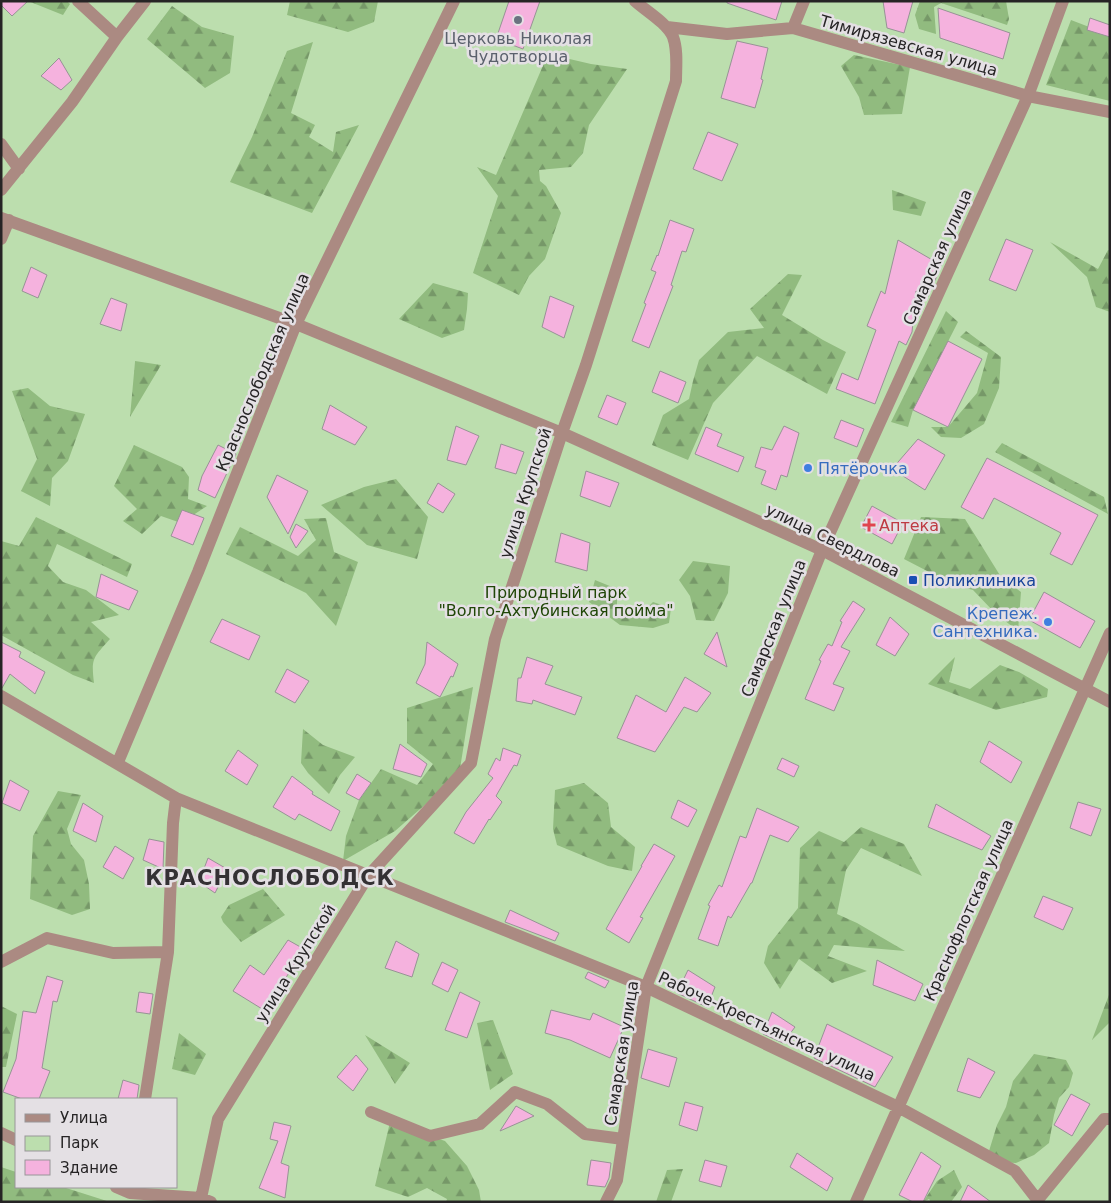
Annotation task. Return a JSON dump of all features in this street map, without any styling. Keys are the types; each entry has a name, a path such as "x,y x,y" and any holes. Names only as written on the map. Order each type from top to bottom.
{"street":[{"path":"78,1 117,36"},
{"path":"1,190 72,102 117,36 145,1"},
{"name":"Краснослободская улица","path":"118,762 198,572 296,324 454,1"},
{"path":"635,1 667,27"},
{"path":"793,28 804,1"},
{"name":"Самарская улица","path":"606,1202 617,1180 646,987 822,550 1028,96 1063,1"},
{"name":"Тимирязевская улица","path":"667,27 727,34 793,28 1028,96 1110,112"},
{"name":"улица Крупской","path":"206,1200 218,1119 368,876 471,763 495,639 586,365 676,81 676,48 673,37 667,27"},
{"path":"1,144 18,169"},
{"path":"1,239 5,219"},
{"name":"улица Свердлова","path":"5,219 296,324 562,433 822,550 1110,702"},
{"name":"Краснофлотская улица","path":"856,1202 1110,633"},
{"name":"Рабоче-Крестьянская улица","path":"1,696 118,762 176,798 646,987 898,1107 1015,1171 1037,1201"},
{"path":"145,1098 168,952 173,823 176,798"},
{"path":"1,962 47,938 113,953 168,952"},
{"path":"371,1112 430,1136 480,1124 515,1092 548,1104 584,1134 623,1139"},
{"path":"1037,1201 1104,1119 1110,1118"},
{"path":"1,1133 15,1140"},
{"path":"131,1190 206,1200"}],"green space":[{"name":"Природный парк \"Волго-Ахтубинская пойма\"","path":"1,1 1110,1 1110,1202 1,1202"},
{"path":"28,1 67,1 70,4 63,15"},
{"path":"290,1 378,1 374,22 348,32 287,15"},
{"path":"920,1 1006,1 1009,19 1007,25 941,3 934,7 936,34 919,29 915,15"},
{"path":"172,6 202,27 234,36 230,73 205,88 147,39"},
{"path":"1071,20 1110,35 1110,101 1046,85"},
{"path":"313,42 291,113 315,125 309,137 333,152 336,132 359,125 312,213 230,182 252,137 287,51"},
{"path":"548,54 591,64 627,69 589,125 583,153 571,167 539,170 540,181 546,186 561,213 545,259 529,276 519,295 473,273 498,196 477,167 496,175"},
{"path":"854,55 910,67 902,114 864,115 859,97 841,66"},
{"path":"892,190 926,202 921,216 893,210"},
{"path":"1050,242 1098,269 1108,250 1110,251 1110,312 1096,307 1087,277"},
{"path":"788,274 802,275 782,315 846,352 827,394 757,356 713,403 688,460 652,445 663,415 689,399 699,360 728,332 764,328 750,309"},
{"path":"433,283 468,293 464,330 442,338 399,319"},
{"path":"946,311 958,322 913,410 908,427 891,422"},
{"path":"966,331 1001,357 999,388 984,424 961,438 941,437 931,427 948,427 977,393 988,353 960,337"},
{"path":"135,362 161,365 130,417"},
{"path":"28,388 50,406 85,414 68,461 52,478 50,506 21,491 37,459 12,391"},
{"path":"1002,443 1104,497 1108,514 995,452"},
{"path":"134,445 182,467 189,477 188,499 207,506 181,523 161,516 142,534 123,521 137,509 114,486"},
{"path":"396,479 428,517 417,559 367,545 321,505 364,487"},
{"path":"36,517 132,564 127,577 57,544 48,566 63,582 86,590 119,615 91,622 110,639 100,650 93,663 94,683 73,675 1,635 1,541 19,546"},
{"path":"921,517 965,519 1001,577 1021,592 1018,631 995,613 973,590 954,585 904,559"},
{"path":"326,518 334,552 358,562 336,626 306,593 226,554 240,527 298,556 316,540 304,519"},
{"path":"693,561 730,566 728,593 714,621 696,620 690,596 679,580"},
{"path":"595,580 617,589 617,612 637,618 653,602 671,608 669,623 653,628 620,625 589,602"},
{"path":"955,657 949,682 970,689 1000,665 1019,672 1048,689 1047,697 996,710 928,684"},
{"path":"473,687 459,775 395,831 343,861 346,836 359,800 381,769 417,785 433,764 407,743 407,708"},
{"path":"303,729 323,745 355,757 340,775 329,794 308,773 301,763"},
{"path":"584,783 608,803 611,827 635,847 632,871 608,866 557,845 553,829 555,790"},
{"path":"58,791 81,795 67,829 71,844 84,860 89,884 90,909 72,915 30,899 33,836"},
{"path":"861,827 904,844 922,876 861,848 846,870 837,914 857,923 905,951 834,945 828,956 867,971 832,983 799,959 780,989 764,963 768,946 798,908 800,848 819,831 844,842"},
{"path":"263,889 285,915 241,942 223,922 221,917 229,905"},
{"path":"1110,992 1110,1022 1092,1040"},
{"path":"1,1006 17,1014 6,1067 1,1067"},
{"path":"493,1020 513,1074 490,1090 477,1023"},
{"path":"179,1033 206,1054 195,1075 172,1069"},
{"path":"365,1035 410,1063 395,1084"},
{"path":"1034,1054 1066,1060 1073,1073 1069,1087 1059,1098 1049,1143 1034,1155 1016,1163 998,1162 989,1151 997,1125 1006,1107 1013,1081"},
{"path":"390,1122 445,1141 467,1166 479,1190 481,1202 446,1202 447,1199 427,1188 408,1197 375,1186"},
{"path":"1,1167 15,1172 15,1188 66,1188 110,1202 1,1202"},
{"path":"683,1169 671,1202 656,1202 667,1170"},
{"path":"954,1170 962,1187 951,1202 931,1202 929,1199 923,1202 937,1181"}],"building":[{"path":"1,1 28,1 12,16 1,5"},
{"name":"Церковь Николая Чудотворца","path":"509,1 540,1 523,49 496,39"},
{"path":"727,1 782,1 776,20 727,3"},
{"path":"883,1 913,1 904,33 887,28"},
{"path":"938,8 1010,33 1003,59 940,38"},
{"path":"1090,18 1110,25 1110,37 1087,30"},
{"path":"737,41 768,48 761,79 763,80 755,108 721,98"},
{"path":"59,58 72,80 61,90 41,76"},
{"path":"708,132 738,144 722,181 693,169"},
{"path":"670,220 694,229 686,252 682,251 671,285 673,286 649,348 632,341 656,272 651,270 658,256"},
{"path":"1006,239 1033,250 1016,291 989,280"},
{"path":"898,240 941,265 927,298 916,291 912,332 906,345 899,341 875,404 836,389 842,373 858,380 876,330 867,326 881,291 885,294"},
{"path":"31,267 47,275 38,298 22,291"},
{"path":"550,296 574,306 564,338 542,327"},
{"path":"111,298 127,304 121,331 100,324"},
{"path":"948,341 982,359 948,427 913,410"},
{"path":"660,371 686,382 678,403 652,392"},
{"path":"607,395 626,403 617,425 598,417"},
{"path":"330,405 367,427 355,445 322,429"},
{"path":"841,420 864,429 857,447 834,438"},
{"path":"456,426 479,436 466,465 447,460"},
{"path":"784,426 799,433 787,477 781,475 776,490 761,484 766,471 755,467 761,447 772,450"},
{"path":"706,427 722,434 717,446 744,457 738,472 695,454"},
{"path":"918,439 945,455 925,490 892,469"},
{"path":"501,444 524,452 516,474 495,468"},
{"path":"218,445 236,454 215,498 198,490 202,476"},
{"path":"987,458 1098,515 1072,565 1050,554 1061,533 994,498 983,519 961,507"},
{"path":"586,471 619,483 610,507 580,496"},
{"path":"277,475 308,491 288,534 267,497"},
{"path":"438,483 455,494 443,513 427,503"},
{"path":"872,506 903,523 892,544 861,527"},
{"path":"182,510 204,518 193,545 171,536"},
{"path":"296,524 308,531 296,548 290,537"},
{"path":"561,533 590,543 587,571 555,562"},
{"path":"101,574 138,591 129,610 96,597"},
{"path":"1044,592 1095,621 1080,648 1029,620"},
{"path":"853,601 865,609 841,647 850,651 833,684 844,688 834,711 805,699 821,661 819,660 828,644 832,646 842,622 840,621"},
{"path":"890,617 909,634 895,656 876,645"},
{"path":"222,619 260,636 249,660 210,642"},
{"path":"717,632 727,667 704,654"},
{"path":"1,642 21,652 19,657 45,672 35,694 10,674 1,688"},
{"path":"427,642 458,664 453,677 451,676 440,697 416,683 425,664"},
{"path":"527,657 553,666 545,684 582,697 575,715 533,700 532,704 516,701 518,678 521,678"},
{"path":"287,669 309,681 295,703 275,692"},
{"path":"685,677 711,693 697,712 684,707 655,752 617,738 636,695 666,712"},
{"path":"989,741 1022,762 1011,783 980,762"},
{"path":"400,744 427,764 421,777 393,769"},
{"path":"503,748 521,755 517,766 514,765 496,796 502,802 474,844 454,833 466,812 493,778 488,774 496,758 500,761"},
{"path":"238,750 258,765 247,785 225,771"},
{"path":"782,758 799,766 794,777 777,769"},
{"path":"357,774 371,783 359,800 346,793"},
{"path":"292,776 313,792 312,794 340,811 331,831 299,814 295,820 273,807"},
{"path":"10,780 29,791 20,811 2,803"},
{"path":"678,800 697,810 688,827 671,818"},
{"path":"1078,802 1101,809 1091,836 1070,828"},
{"path":"83,803 103,816 96,842 73,831"},
{"path":"936,804 991,836 982,850 928,827"},
{"path":"757,808 799,827 788,842 770,835 752,883 731,918 728,916 718,946 698,939 710,906 708,905 719,885 722,887 740,836 746,838"},
{"path":"149,839 164,842 163,869 143,860"},
{"path":"654,844 675,856 640,917 643,918 629,943 606,929"},
{"path":"115,846 134,858 123,879 103,867"},
{"path":"208,858 227,869 215,893 199,882"},
{"path":"1043,896 1073,908 1063,930 1034,917"},
{"path":"510,910 559,933 555,941 505,922"},
{"path":"288,940 304,949 280,987 284,990 267,1012 233,991 250,965 264,975"},
{"path":"396,941 419,954 412,977 385,968"},
{"path":"877,960 923,984 915,1001 873,985"},
{"path":"442,962 458,970 448,992 432,984"},
{"path":"688,970 715,987 707,1007 677,993"},
{"path":"588,972 609,981 605,988 585,978"},
{"path":"47,976 63,981 57,1002 53,1001 42,1068 50,1071 39,1098 19,1098 3,1092 16,1059 23,1011 36,1013"},
{"path":"139,992 153,994 150,1014 136,1012"},
{"path":"460,992 480,1002 467,1038 445,1030"},
{"path":"551,1010 590,1020 593,1013 624,1027 610,1058 570,1040 545,1033"},
{"path":"772,1012 795,1027 783,1043 763,1034"},
{"path":"827,1024 893,1057 875,1087 814,1058"},
{"path":"648,1049 677,1058 669,1087 641,1078"},
{"path":"356,1055 368,1069 353,1091 337,1077"},
{"path":"968,1058 995,1072 980,1098 957,1091"},
{"path":"123,1080 139,1085 137,1098 118,1098"},
{"path":"1071,1094 1090,1104 1072,1136 1054,1125"},
{"path":"685,1102 703,1107 697,1131 679,1125"},
{"path":"516,1106 534,1116 500,1131"},
{"path":"274,1122 291,1126 281,1163 289,1166 285,1198 259,1188 278,1141 270,1139"},
{"path":"921,1152 941,1166 923,1202 913,1202 899,1195"},
{"path":"797,1153 833,1178 827,1191 790,1167"},
{"path":"591,1160 611,1163 609,1178 605,1187 587,1185"},
{"path":"705,1160 727,1166 721,1187 699,1181"},
{"path":"968,1185 991,1202 960,1202"}],"place":[{"name":"Церковь Николая Чудотворца","path":"518,20"},
{"name":"Пятёрочка","path":"808,468"},
{"name":"Аптека","path":"869,525"},
{"name":"Поликлиника","path":"913,580"},
{"name":"Крепеж. Сантехника.","path":"1048,622"}],"district":[{"name":"КРАСНОСЛОБОДСК","path":"270,878"}]}
